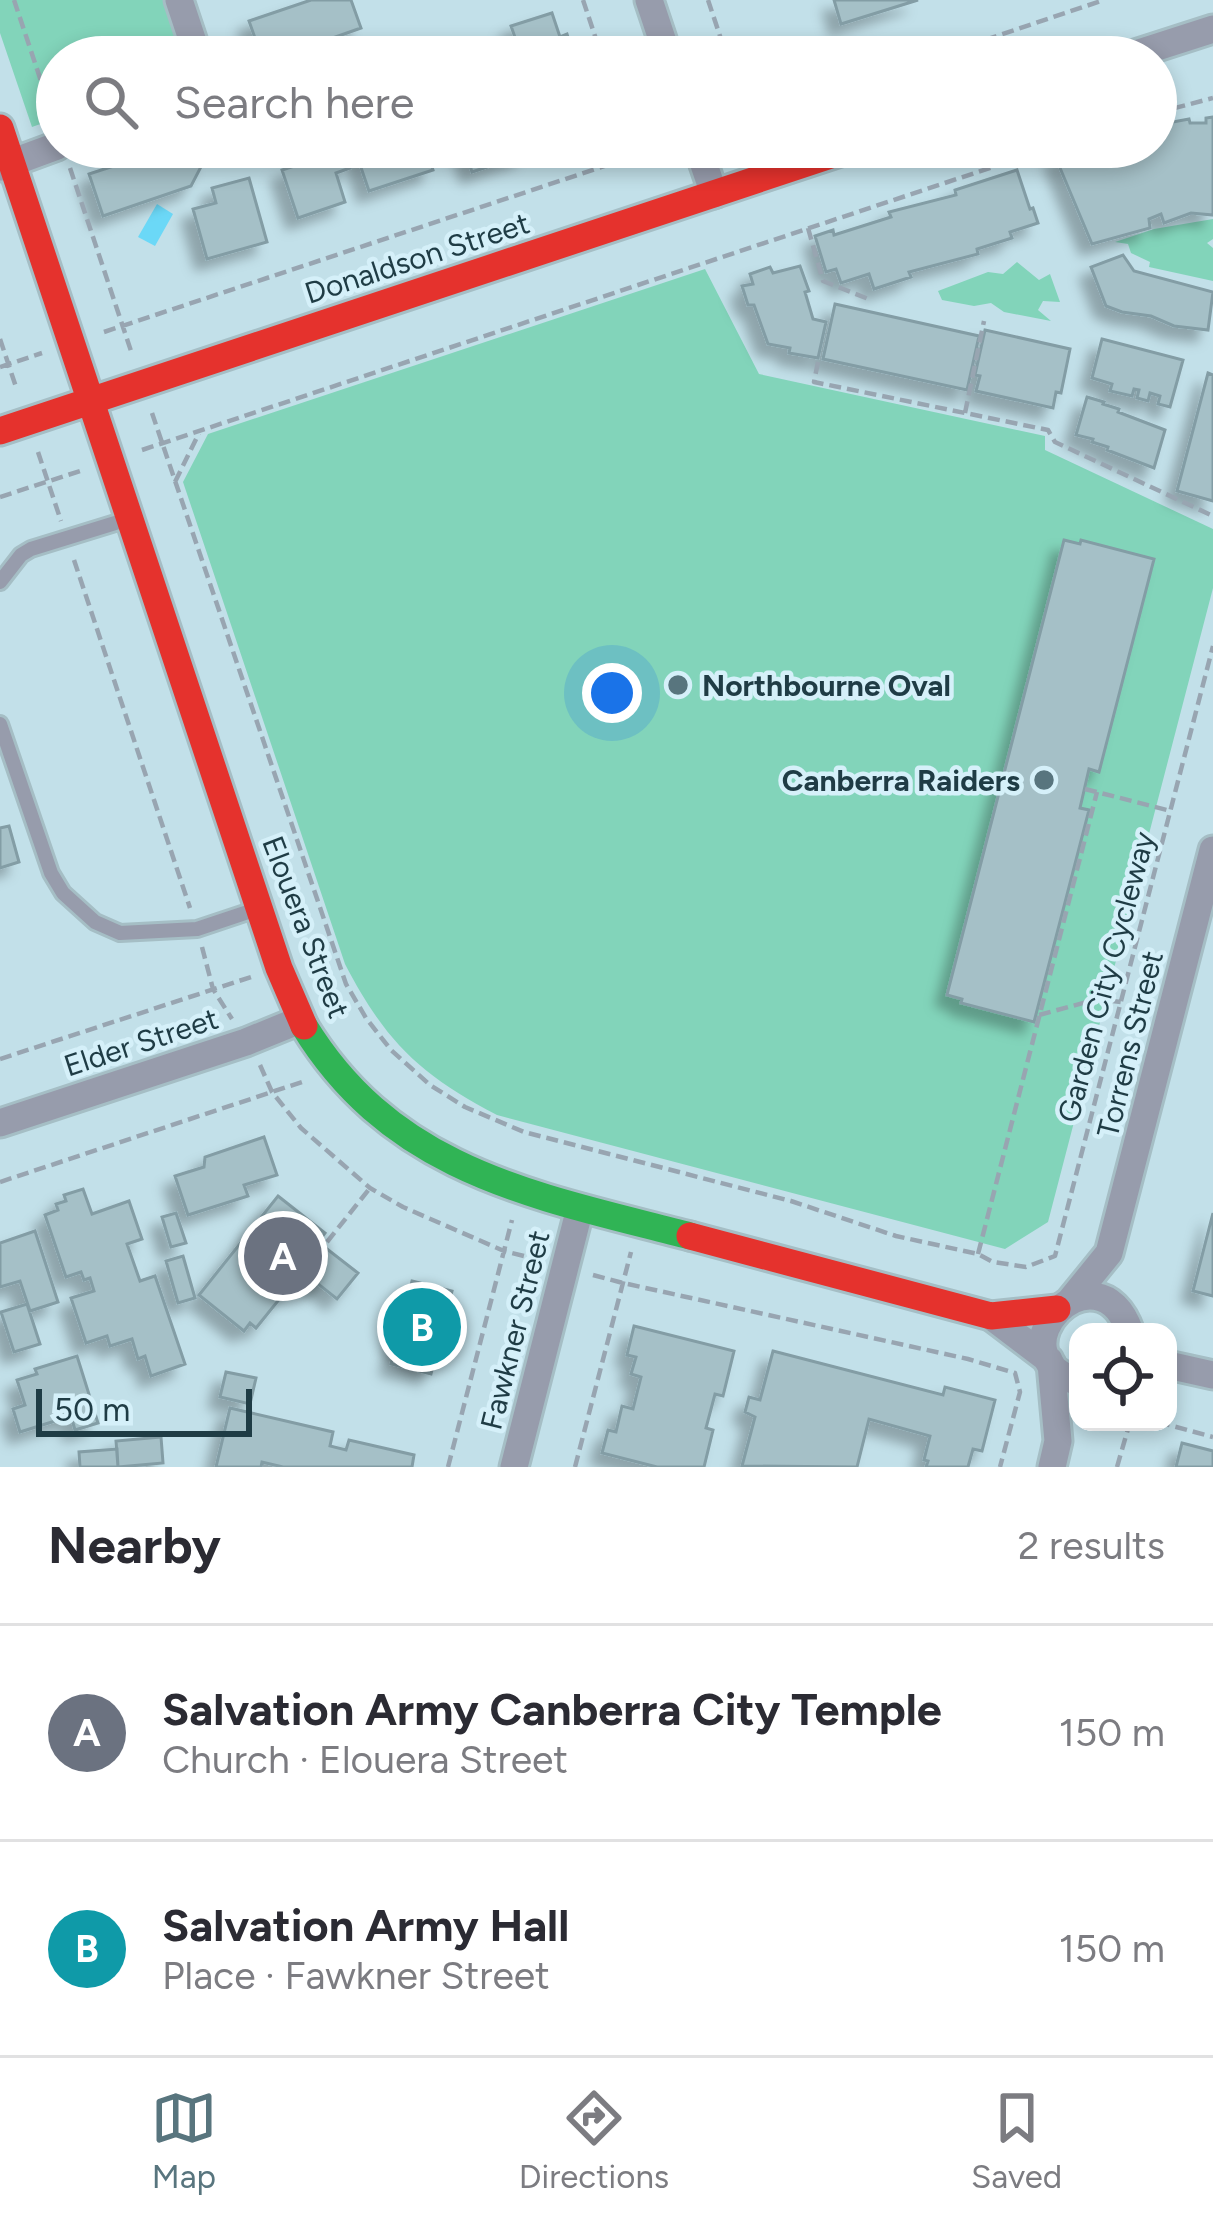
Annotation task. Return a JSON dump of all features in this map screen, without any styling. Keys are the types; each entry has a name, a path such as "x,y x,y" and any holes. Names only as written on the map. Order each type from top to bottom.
{"street":[{"path":"179,0 191,36"},
{"path":"649,0 661,36"},
{"path":"1177,39 1210,28"},
{"name":"Elouera Street","path":"0,128 6,165 72,343 280,968 300,1020 335,1070 382,1118 418,1145 519,1191 991,1316 1064,1305"},
{"path":"6,165 36,161"},
{"path":"705,168 714,194"},
{"name":"Donaldson Street","path":"0,431 792,168"},
{"name":"Torrens Street","path":"1064,1305 1109,1253 1213,850"},
{"name":"Elder Street","path":"0,1123 300,1020"},
{"name":"Fawkner Street","path":"514,1467 580,1208"},
{"name":"Torrens Street","path":"1109,1253 1127,1323"},
{"path":"1055,1454 1044,1335 1048,1321 1064,1305 1084,1297 1113,1306 1125,1323"},
{"name":"Elouera Street","path":"991,1316 1069,1378"},
{"path":"1177,1365 1213,1375"}],"lane":[{"path":"0,582 31,549 131,518"},
{"path":"0,724 51,873 63,893 94,922 120,933 197,929 259,908"}],"path":[{"path":"14,0 36,65"},
{"path":"583,0 595,36"},
{"path":"708,0 720,36"},
{"path":"997,36 1104,0"},
{"path":"1177,107 1213,98"},
{"path":"68,168 346,985 391,1050 430,1085 465,1107 524,1132 791,1201 896,1236 978,1254 1097,792"},
{"path":"0,367 598,168"},
{"path":"0,497 990,168"},
{"path":"808,229 823,281 871,300"},
{"path":"965,413 984,321"},
{"path":"0,338 213,989"},
{"path":"818,362 814,382 1048,430 1054,442 1213,516"},
{"path":"175,482 200,431"},
{"name":"Garden City Cycleway","path":"978,1254 993,1262 1026,1267 1055,1256 1213,646"},
{"path":"1084,789 1171,811"},
{"path":"0,1059 280,968"},
{"path":"1040,1015 1098,999 1121,1002"},
{"path":"0,1182 335,1070"},
{"path":"327,1242 370,1187"},
{"path":"448,1467 519,1191"},
{"path":"574,1467 638,1224"},
{"path":"968,1359 1015,1373 1020,1392 1000,1467"},
{"path":"1177,1427 1213,1437"},
{"path":"1117,1467 1127,1431"}],"green space":[{"path":"0,0 167,0 179,36 36,36 36,126 32,127 0,33"},
{"path":"1213,219 1213,239 1207,243 1213,248 1213,281 1149,267 1150,262 1131,253 1128,244 1115,242 1154,229"},
{"path":"1017,262 1039,280 1050,274 1060,302 1043,301 1038,310 1051,321 1004,312 991,303 974,306 942,300 938,291 988,272 1003,274"},
{"path":"705,269 759,374 1045,436 1045,450 1213,529 1213,588 1048,1222 1005,1249 497,1115 446,1085 407,1053 375,1014 345,964 183,482 208,434"}],"water":[{"path":"157,204 173,214 155,246 138,237"}],"building":[{"path":"311,0 351,0 361,28 338,36 254,36 249,21"},
{"path":"834,0 918,0 841,24"},
{"path":"552,13 560,36 515,36 511,26"},
{"path":"1213,117 1213,215 1191,213 1164,223 1161,214 1149,219 1150,228 1092,244 1060,168 1177,168 1177,121 1206,123 1206,118"},
{"path":"108,168 200,168 191,186 103,216 89,174"},
{"path":"350,168 336,173 345,202 298,218 282,170"},
{"path":"361,168 432,168 433,170 369,191"},
{"path":"1017,170 1038,223 1010,232 1012,238 977,249 978,254 909,272 911,277 874,289 869,274 841,283 836,269 826,272 815,236 833,230 834,235 891,217 889,212 956,195 955,190"},
{"path":"249,178 267,242 207,259 193,209 216,203 212,188"},
{"path":"1123,255 1134,271 1213,292 1208,330 1174,326 1106,306 1091,267"},
{"path":"800,266 813,319 826,322 818,358 768,344 742,286 753,284 750,274 770,267 773,273"},
{"path":"835,304 979,336 967,390 823,359"},
{"path":"985,330 1070,349 1053,408 976,391"},
{"path":"1102,339 1183,360 1170,407 1158,404 1160,396 1150,393 1148,401 1137,398 1139,390 1134,389 1132,396 1110,391 1112,384 1092,378"},
{"path":"1208,373 1213,375 1213,501 1177,491"},
{"path":"1087,397 1165,430 1154,468 1076,435"},
{"name":"Canberra Raiders","path":"1064,540 1154,559 1099,772 1089,769 1080,808 1089,810 1034,1022 947,995"},
{"path":"9,826 19,862 0,868 0,828"},
{"path":"264,1137 277,1175 244,1185 248,1196 188,1215 175,1176 204,1167 205,1157"},
{"path":"83,1189 92,1214 129,1201 142,1239 127,1244 140,1281 155,1276 185,1364 151,1376 145,1356 138,1359 132,1339 110,1346 107,1336 86,1343 71,1298 94,1291 90,1278 84,1280 81,1272 66,1277 45,1215 58,1210 56,1204 66,1201 64,1195"},
{"path":"278,1196 325,1233 318,1242 358,1273 337,1299 302,1271 256,1328 250,1323 244,1331 199,1295"},
{"path":"176,1213 186,1243 171,1247 162,1217"},
{"path":"1213,1213 1213,1296 1193,1291"},
{"path":"35,1231 58,1302 30,1311 20,1281 0,1287 0,1243"},
{"path":"183,1256 195,1298 178,1303 166,1261"},
{"path":"412,1281 452,1291 431,1374 391,1364"},
{"path":"27,1304 40,1344 14,1352 1,1312"},
{"path":"634,1326 734,1351 723,1396 715,1394 706,1428 713,1430 704,1467 657,1467 602,1453 608,1430 616,1432 622,1406 633,1409 641,1377 631,1374 636,1357 627,1355"},
{"path":"773,1351 943,1395 945,1387 995,1400 982,1451 973,1449 968,1467 926,1467 930,1436 869,1419 857,1467 742,1466 755,1417 745,1412 749,1397 760,1400"},
{"path":"77,1356 98,1423 75,1430 71,1416 20,1432 13,1409 25,1405 17,1380"},
{"path":"226,1372 256,1378 250,1404 220,1397"},
{"path":"230,1408 333,1432 330,1446 346,1450 349,1440 414,1455 412,1467 283,1467 262,1462 261,1467 216,1467"},
{"path":"161,1437 163,1463 118,1467 116,1441"},
{"path":"1182,1443 1213,1451 1213,1467 1176,1467"},
{"path":"117,1449 118,1467 80,1467 79,1452"}],"traffic: fast":[{"path":"304,1026 340,1076 381,1115 425,1146 524,1191 690,1236"}],"traffic: jam":[{"path":"0,128 279,968 304,1026"},
{"path":"0,431 792,168"},
{"path":"690,1236 991,1316 1057,1309"}],"place":[{"name":"Northbourne Oval","path":"678,685"},
{"name":"Canberra Raiders","path":"1044,780"},
{"name":"Salvation Army Canberra City Temple","path":"283,1256"},
{"name":"Salvation Army Hall","path":"422,1327"}]}
